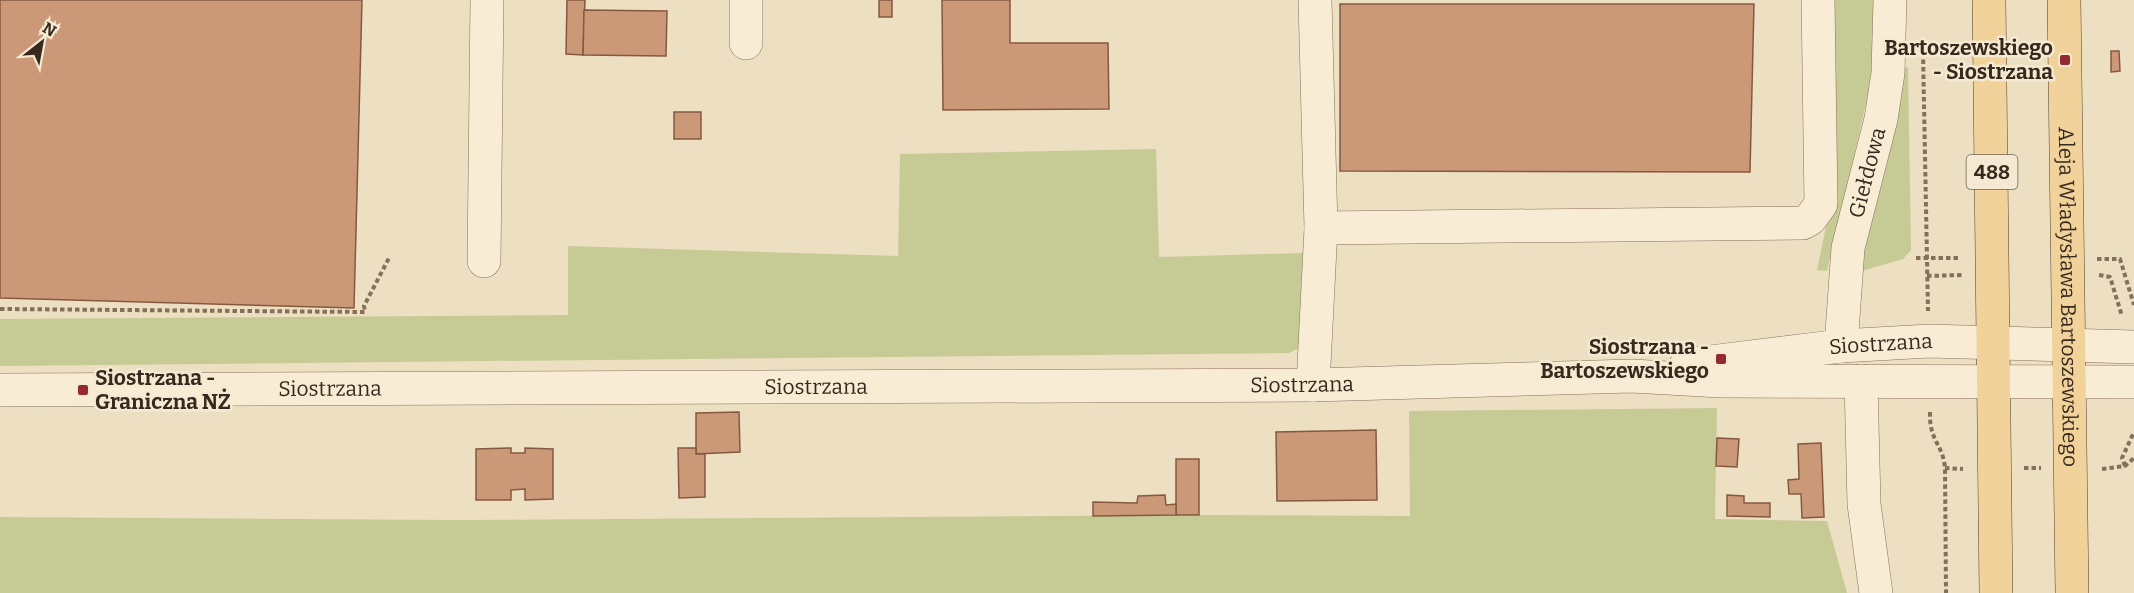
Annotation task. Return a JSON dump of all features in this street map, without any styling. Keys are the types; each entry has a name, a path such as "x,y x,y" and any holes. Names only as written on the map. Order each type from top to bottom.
{"main road":[{"name":"488","path":"1989,0 1996,593"},
{"name":"Aleja Władysława Bartoszewskiego","path":"2064,0 2072,593"}],"street":[{"path":"484,261 487,0"},
{"path":"746,0 746,43"},
{"path":"1313,385 1321,228 1315,0"},
{"path":"1321,228 1803,223 1810,219 1821,204 1818,0"},
{"name":"Giełdowa","path":"1841,346 1848,248 1881,119 1888,74 1890,0"},
{"name":"Siostrzana","path":"1632,376 1712,360 1841,346 1929,341 2133,347"},
{"name":"Siostrzana","path":"0,390 1313,385 1632,376 1721,381 2134,382"},
{"path":"1861,381 1864,504 1876,593"}],"path":[{"path":"1923,48 1929,341"},
{"path":"0,309 364,312 364,306 389,258"},
{"path":"2120,259 2134,305"},
{"path":"2110,277 2133,347"},
{"path":"1931,381 1929,427 1944,458 1946,468 1946,593"},
{"path":"2125,466 2122,458 2134,432"}],"green space":[{"path":"1832,0 1876,0 1874,60 1868,95 1827,271 1817,270 1829,212"},
{"path":"1908,67 1911,250 1903,259 1862,271 1864,249 1887,165 1904,68"},
{"path":"1156,149 1159,257 1303,253 1299,348 1289,353 0,366 0,319 568,315 568,246 898,256 900,154"},
{"path":"1717,408 1715,519 1827,521 1847,593 0,593 0,517 456,520 1199,515 1410,516 1409,411"}],"building":[{"path":"0,0 362,0 354,308 0,298"},
{"path":"567,0 585,0 583,55 566,54"},
{"path":"879,0 892,0 892,17 879,17"},
{"path":"942,0 1010,0 1010,43 1108,43 1109,109 943,110"},
{"path":"1340,4 1754,4 1750,172 1340,171"},
{"path":"584,10 667,11 666,56 583,55"},
{"path":"2111,51 2119,51 2120,71 2111,72"},
{"path":"674,112 701,112 701,139 674,139"},
{"path":"739,412 740,452 696,454 696,413"},
{"path":"1376,430 1377,500 1277,501 1276,432"},
{"path":"1717,438 1739,439 1737,467 1716,466"},
{"path":"1821,443 1824,517 1802,518 1801,494 1789,494 1788,480 1799,479 1798,444"},
{"path":"511,448 511,453 525,453 525,448 553,449 553,499 525,500 525,489 511,490 511,500 476,500 476,449"},
{"path":"678,448 696,448 696,454 705,454 705,497 679,498"},
{"path":"1176,459 1199,459 1199,515 1176,515"},
{"path":"1165,495 1166,505 1176,504 1176,515 1093,516 1093,502 1137,503 1138,496"},
{"path":"1727,495 1744,496 1744,503 1770,503 1770,517 1727,516"}],"place":[{"name":"Bartoszewskiego - Siostrzana","path":"2065,60"},
{"name":"Siostrzana - Bartoszewskiego","path":"1721,359"},
{"name":"Siostrzana - Graniczna NŻ","path":"83,390"}]}
